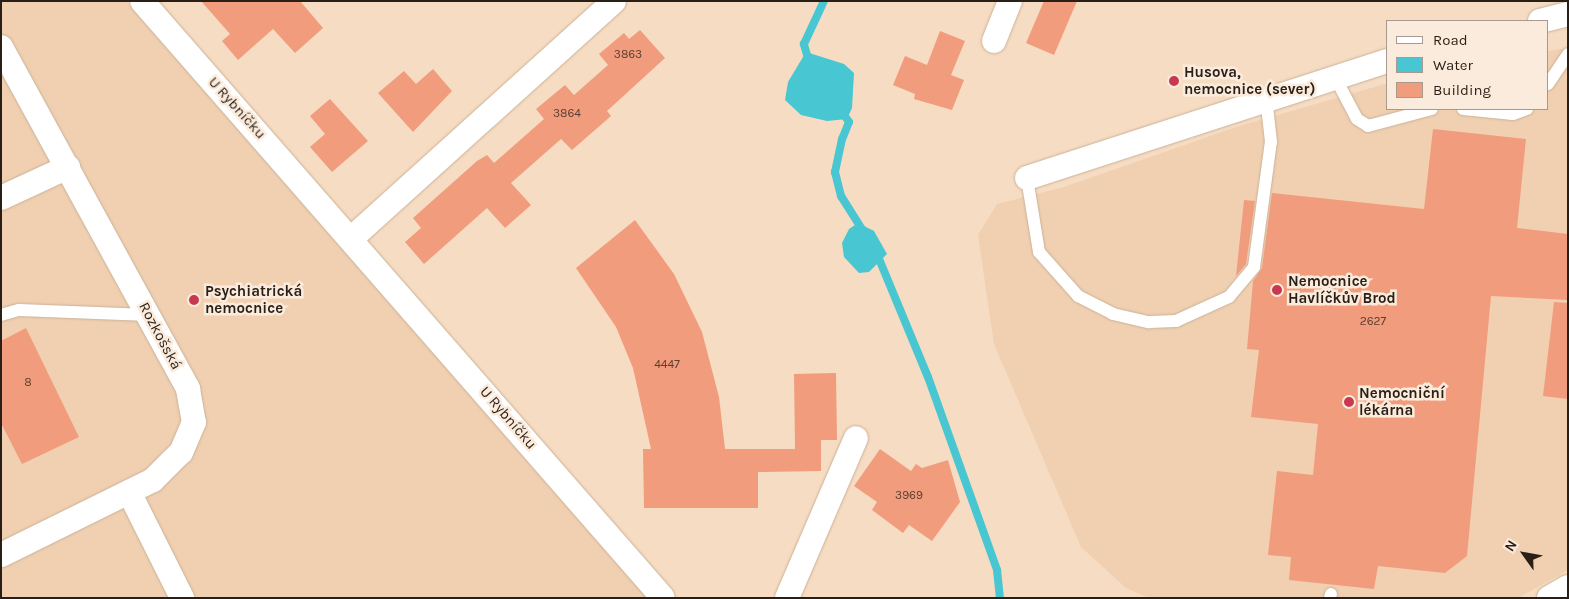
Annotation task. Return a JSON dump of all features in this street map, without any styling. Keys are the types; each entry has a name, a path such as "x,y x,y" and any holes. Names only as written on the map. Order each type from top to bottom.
{"street":[{"name":"U Rybníčku","path":"142,1 352,238 663,598"},
{"path":"352,238 614,1"},
{"path":"994,41 1010,1"},
{"path":"1544,20 1568,14"},
{"name":"Rozkošská","path":"1,47 188,389 194,422 181,452 153,480 1,555"},
{"path":"1027,178 1266,97 1386,62"},
{"path":"1,198 68,167"},
{"path":"787,598 856,438"},
{"path":"129,492 182,598"},
{"path":"1549,598 1568,587"}],"lane":[{"path":"1549,82 1568,54"},
{"path":"1335,77 1357,118 1368,126 1428,110"},
{"path":"1027,178 1038,252 1078,296 1112,314 1149,322 1176,321 1229,297 1254,267 1271,142 1266,97"},
{"path":"1473,110 1513,114 1524,110"},
{"path":"1,315 19,310 149,315"}],"shaded area":[{"name":"Psychiatrická nemocnice","path":"1,1 126,1 647,598 1,598"},
{"name":"Nemocnice Havlíčkův Brod","path":"1568,48 1568,570 1518,598 1149,598 1126,588 1081,547 994,344 978,235 997,204 1064,187 1236,127 1386,84 1386,110 1549,110 1549,51"}],"water":[{"path":"806,52 844,64 854,73 852,108 847,119 827,121 801,115 785,100 788,82"},
{"path":"858,223 874,231 887,254 869,272 859,273 844,257 842,243 849,229"}],"building":[{"path":"201,1 300,1 323,28 295,53 273,29 238,60 222,41 230,34"},
{"path":"1044,1 1077,1 1054,55 1026,43"},
{"path":"640,30 665,58 607,111 611,116 572,150 561,139 511,183 531,205 505,228 487,208 424,264 405,242 421,228 413,218 477,161 487,155 494,163 544,119 536,109 565,85 574,95 608,65 599,54 624,33 629,39"},
{"path":"940,31 965,41 951,75 964,80 952,110 914,99 915,94 893,85 905,56 927,65"},
{"path":"433,69 452,91 413,132 378,93 404,71 416,84"},
{"path":"330,99 368,141 332,172 310,147 325,134 310,116"},
{"path":"1433,129 1526,139 1517,228 1568,234 1568,300 1491,296 1467,556 1445,573 1378,566 1374,589 1289,580 1291,557 1268,555 1277,471 1313,475 1318,424 1251,417 1259,350 1247,349 1253,281 1262,268 1272,193 1424,209"},
{"path":"1244,200 1255,201 1246,264 1236,276"},
{"path":"635,220 674,274 702,332 719,397 725,449 795,449 794,374 836,373 837,440 821,440 821,471 758,472 758,508 644,508 643,449 651,449 633,368 616,327 576,268"},
{"path":"1554,302 1568,303 1568,399 1543,396"},
{"path":"26,328 79,437 22,464 1,423 1,341"},
{"path":"880,449 911,471 916,464 922,468 948,460 960,502 932,541 909,525 903,533 872,510 877,502 854,486"}],"waterway":[{"path":"809,62 804,44 824,1"},
{"path":"842,112 849,122 842,139 835,172 841,196 863,231"},
{"path":"877,254 928,377 997,570 1000,598"}],"place":[{"name":"Husova, nemocnice (sever)","path":"1174,81"},
{"name":"Nemocnice Havlíčkův Brod","path":"1277,290"},
{"name":"Psychiatrická nemocnice","path":"194,300"},
{"name":"Nemocniční lékárna","path":"1349,402"}]}
